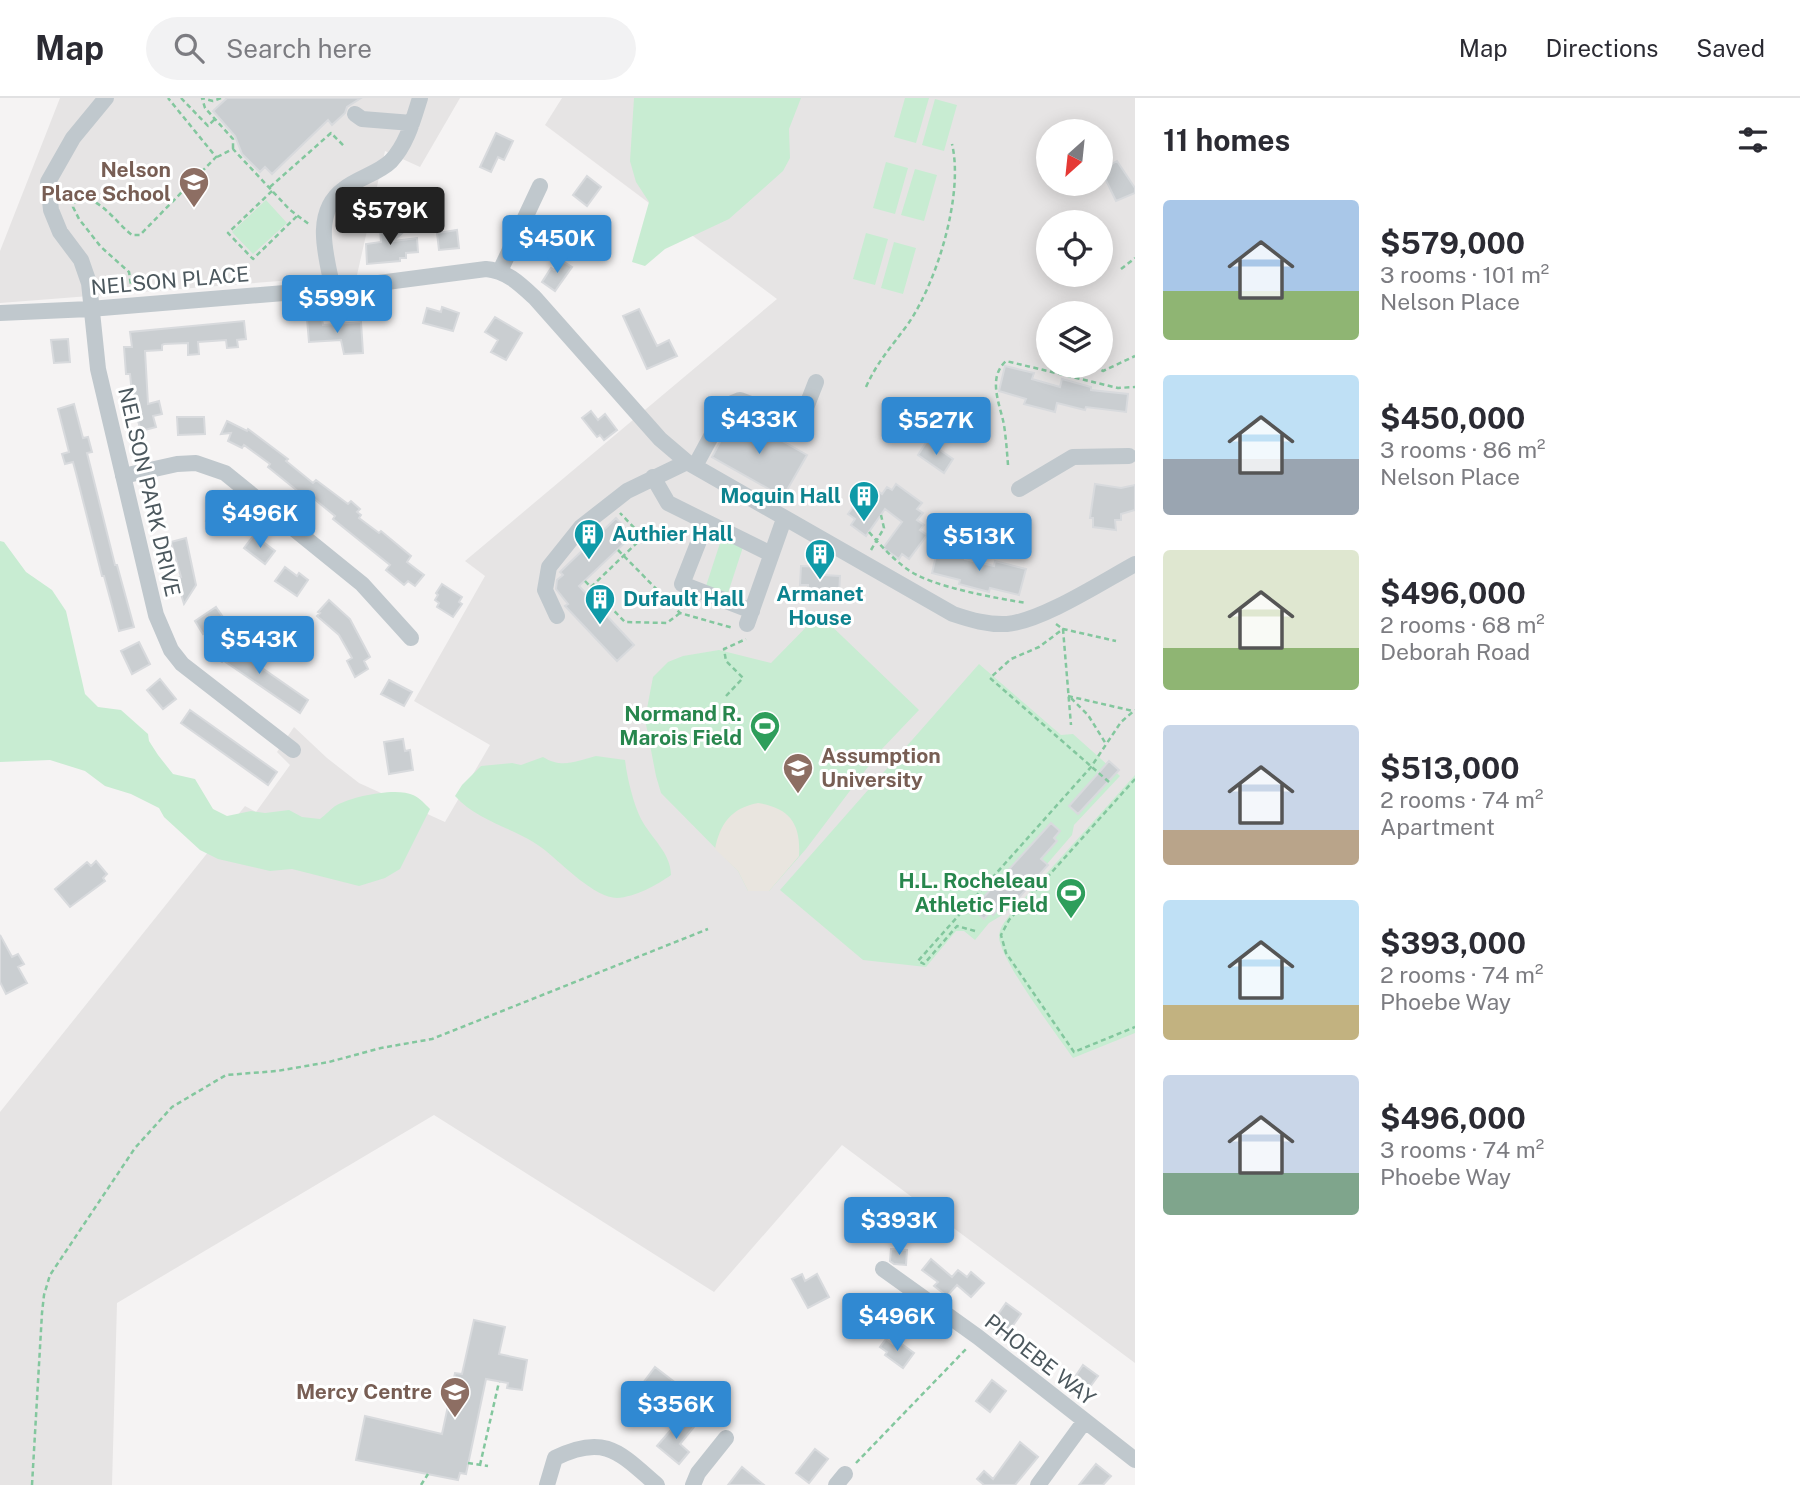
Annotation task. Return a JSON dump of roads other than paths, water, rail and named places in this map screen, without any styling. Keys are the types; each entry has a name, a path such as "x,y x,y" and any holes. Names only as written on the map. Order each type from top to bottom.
{"street":[{"name":"NELSON PARK DRIVE","path":"106,98 73,138 48,182 51,210 60,232 81,260 89,283 98,369 156,615 171,650 182,664 293,750"},
{"path":"333,289 323,230 332,200 344,189 390,162 406,138 420,98"},
{"path":"355,114 362,120 411,123"},
{"path":"540,186 500,271 535,298 652,430 691,464 954,614 971,620 1008,624 1040,615 1135,564"},
{"name":"NELSON PLACE","path":"0,313 90,309 333,289 486,269 500,271"},
{"path":"558,616 545,590 549,567 581,527 611,503 653,477 691,464 728,405 740,400 783,416 794,417 807,405 816,383"},
{"path":"1019,489 1073,457 1129,456"},
{"path":"123,476 177,464 196,463 225,473 362,584 411,638"},
{"path":"653,477 668,503 771,554"},
{"path":"706,523 682,584 749,618 784,519"},
{"name":"PHOEBE WAY","path":"883,1269 978,1337 1135,1460"},
{"path":"1038,1485 1084,1422"},
{"path":"693,1485 698,1473 726,1437"},
{"path":"547,1485 555,1458 584,1446 600,1446 624,1457 657,1485"}],"place":[{"name":"Nelson Place School","path":"194,209"},
{"name":"Moquin Hall","path":"864,523"},
{"name":"Authier Hall","path":"589,561"},
{"name":"Armanet House","path":"820,581"},
{"name":"Dufault Hall","path":"600,626"},
{"name":"Normand R. Marois Field","path":"765,753"},
{"name":"Assumption University","path":"798,795"},
{"name":"H.L. Rocheleau Athletic Field","path":"1071,920"},
{"name":"Mercy Centre","path":"455,1419"}]}
